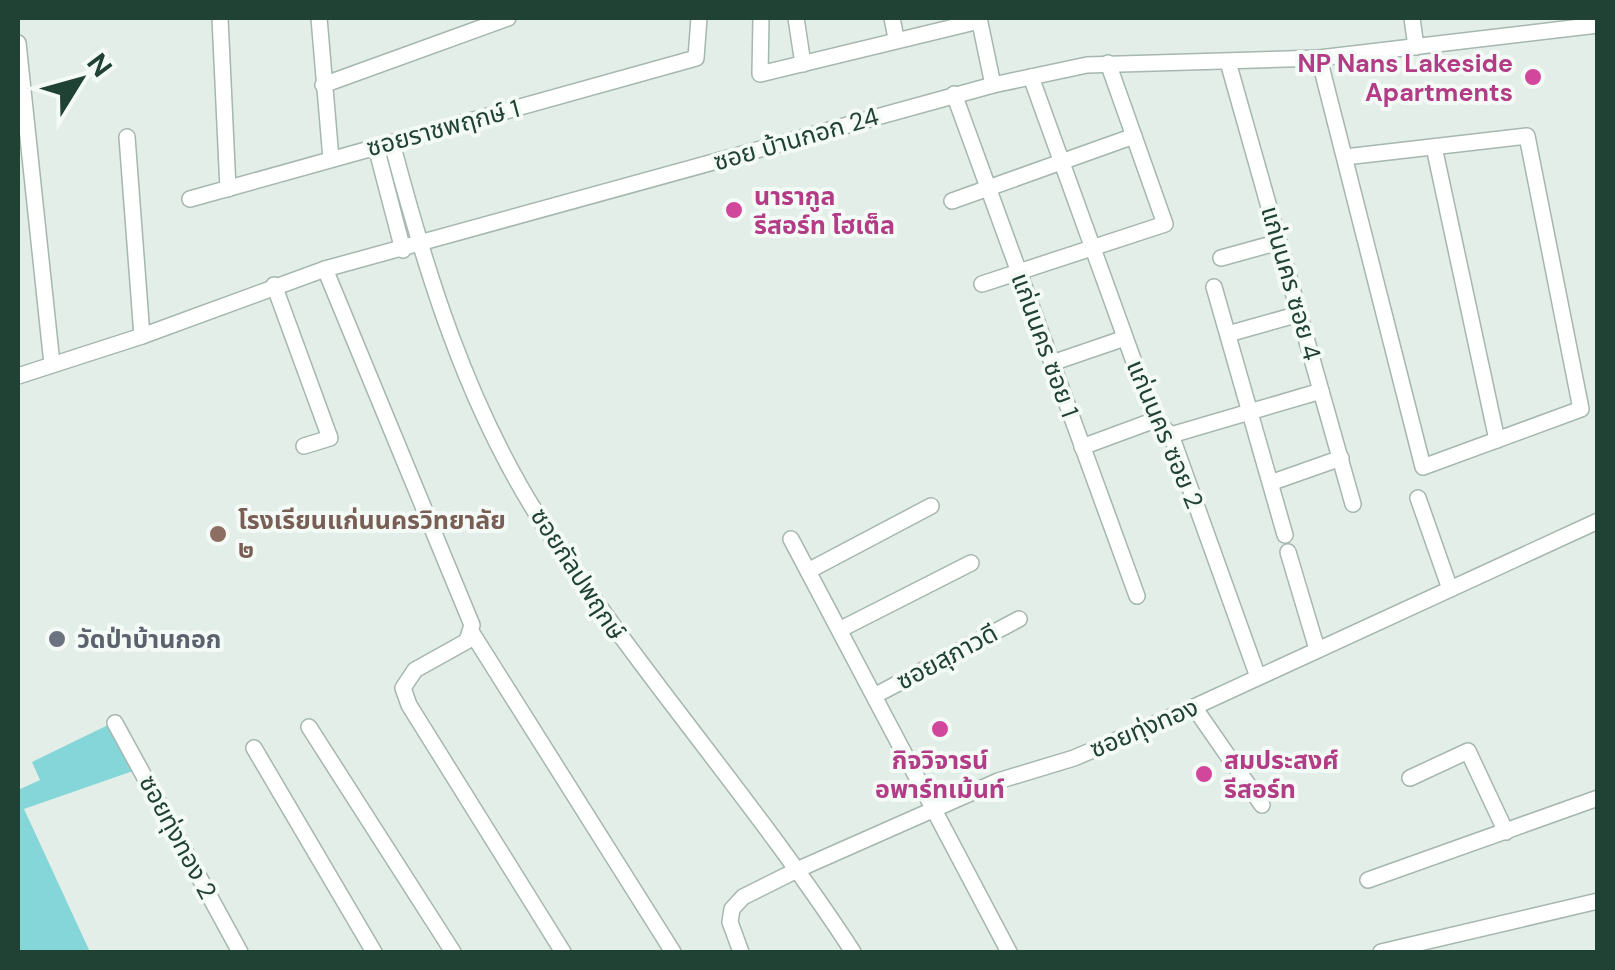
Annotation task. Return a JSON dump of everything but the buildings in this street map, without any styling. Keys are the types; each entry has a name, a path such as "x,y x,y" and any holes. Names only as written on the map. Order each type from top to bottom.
{"street":[{"path":"220,18 228,189"},
{"path":"319,18 331,159"},
{"path":"323,85 508,18"},
{"name":"ซอยราชพฤกษ์ 1","path":"190,200 696,58 699,18"},
{"path":"761,18 760,74 979,19 992,85"},
{"path":"796,18 803,64"},
{"path":"892,18 896,38"},
{"path":"1412,18 1416,47"},
{"name":"ซอย บ้านกอก 24","path":"18,376 142,336 325,269 992,85 1108,63 1319,58 1561,24 1598,25"},
{"path":"18,44 52,364"},
{"path":"1319,58 1423,467 1581,408 1528,136 1345,157"},
{"name":"แก่นนคร ซอย 4","path":"1228,62 1353,504"},
{"path":"982,284 1165,224 1108,63"},
{"name":"แก่นนคร ซอย 2","path":"1031,77 1154,420 1171,436 1258,677"},
{"name":"แก่นนคร ซอย 1","path":"954,94 1137,596"},
{"path":"127,136 142,336"},
{"path":"952,201 1134,136"},
{"name":"ซอยกัลปพฤกษ์","path":"384,145 411,247 466,376 537,513 628,650 798,868 853,952"},
{"path":"1434,146 1497,440"},
{"path":"1221,258 1280,242"},
{"path":"325,269 422,499 472,633 673,952"},
{"path":"274,286 330,438 304,446"},
{"path":"1214,286 1285,535"},
{"path":"1228,334 1299,314"},
{"path":"1052,363 1125,338"},
{"path":"1171,436 1321,391"},
{"path":"1082,447 1154,420"},
{"path":"1272,482 1341,458"},
{"path":"1418,498 1450,589"},
{"path":"808,572 931,506"},
{"name":"ซอยทุ่งทอง","path":"741,952 730,922 732,908 798,868 998,781 1074,758 1194,707 1598,521"},
{"name":"ซอยสุภาวดี","path":"790,539 1009,952"},
{"path":"1288,552 1317,649"},
{"path":"841,629 971,564"},
{"name":"ซอยสุภาวดี","path":"876,696 1019,618"},
{"path":"472,633 459,648 415,670 404,688 409,705 563,952"},
{"path":"1194,707 1262,805"},
{"name":"ซอยทุ่งทอง 2","path":"115,723 240,952"},
{"path":"308,727 453,952"},
{"path":"254,748 374,952"},
{"path":"1410,778 1468,751 1506,832"},
{"path":"1368,880 1598,798"},
{"path":"1388,952 1598,901"}],"water":[{"path":"108,725 133,771 24,809 90,952 18,952 18,790 40,780 32,762"}],"place":[{"name":"NP Nans Lakeside Apartments","path":"1533,77"},
{"name":"นารากูล รีสอร์ท โฮเต็ล","path":"734,210"},
{"name":"โรงเรียนแก่นนครวิทยาลัย ๒","path":"218,534"},
{"name":"วัดป่าบ้านกอก","path":"57,639"},
{"name":"กิจวิจารน์ อพาร์ทเม้นท์","path":"940,729"},
{"name":"สมประสงศ์ รีสอร์ท","path":"1204,774"}]}
